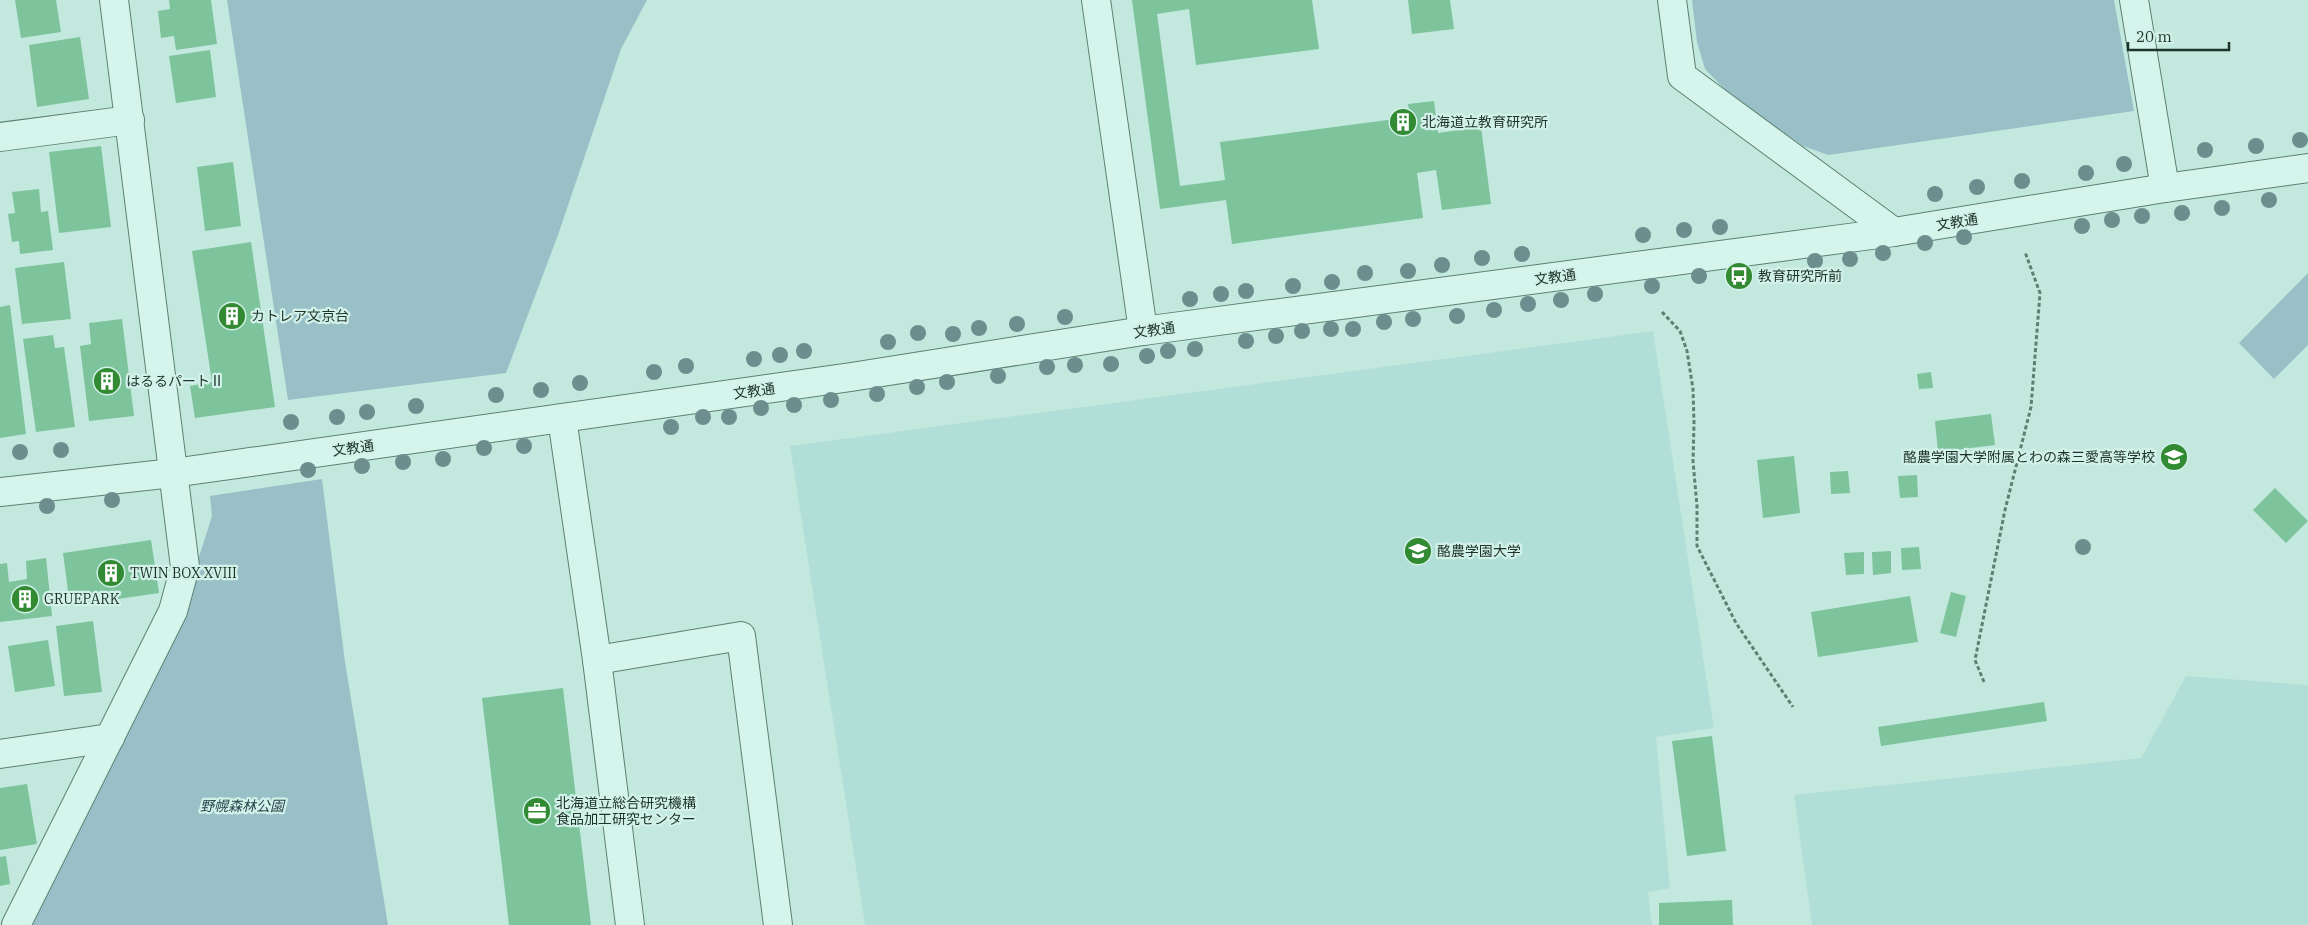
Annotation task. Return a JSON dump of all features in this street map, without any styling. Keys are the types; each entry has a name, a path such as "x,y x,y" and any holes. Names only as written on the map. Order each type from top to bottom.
{"street":[{"path":"13,925 110,738 173,611 186,567 114,0"},
{"path":"1096,0 1144,331"},
{"path":"1672,0 1682,76 1894,232"},
{"path":"2134,0 2164,188"},
{"path":"0,138 130,120"},
{"name":"文教通","path":"0,492 173,473 851,377 1144,331 1894,232 2164,188 2308,168"},
{"path":"562,418 596,660 630,925"},
{"path":"596,660 741,636 778,925"},
{"path":"0,754 110,738"}],"path":[{"path":"1984,682 1975,660 2005,510 2031,407 2040,293 2025,252"},
{"path":"1662,312 1680,331 1687,352 1694,423 1693,461 1697,506 1697,546 1736,623 1794,707"}],"shaded area":[{"name":"酪農学園大学","path":"1653,331 1714,728 1656,737 1670,888 1648,892 1652,925 865,925 790,446"},
{"path":"2186,676 2308,685 2308,925 1812,925 1794,795 2141,758"}],"green space":[{"path":"227,0 647,0 621,49 558,235 506,373 288,400"},
{"path":"1692,0 2114,0 2134,111 1828,155 1803,146 1732,97 1705,69 1697,42"},
{"path":"2308,273 2308,345 2274,379 2239,343"},
{"name":"野幌森林公園","path":"322,479 345,662 388,925 24,925 191,582 212,516 210,496"}],"building":[{"path":"15,0 56,0 61,32 21,38"},
{"path":"169,0 211,0 217,44 176,50 174,36 161,38 158,11 170,9"},
{"name":"北海道立教育研究所","path":"1132,0 1312,0 1319,49 1196,65 1189,9 1157,14 1180,186 1225,180 1220,142 1410,117 1408,104 1434,101 1438,133 1481,127 1491,204 1442,210 1436,170 1417,173 1423,218 1232,244 1226,200 1160,209"},
{"path":"1408,0 1450,0 1454,29 1412,34"},
{"path":"80,37 89,99 37,107 29,45"},
{"path":"210,50 216,97 176,103 169,56"},
{"path":"101,146 111,227 59,233 49,152"},
{"path":"233,162 241,226 205,231 197,167"},
{"path":"39,189 41,212 48,211 53,250 20,254 19,241 12,242 8,214 15,213 12,192"},
{"name":"カトレア文京台","path":"251,242 275,407 195,418 190,386 212,382 192,251"},
{"path":"64,262 71,319 22,324 15,268"},
{"path":"10,305 26,434 0,438 0,307"},
{"name":"はるるパートⅡ","path":"122,319 134,416 89,421 80,346 91,344 89,323"},
{"path":"53,335 55,348 64,347 75,427 36,432 23,339"},
{"path":"1931,372 1933,388 1919,389 1917,374"},
{"path":"1991,414 1995,445 1938,452 1935,421"},
{"path":"1794,456 1800,513 1763,518 1757,460"},
{"path":"1848,471 1850,493 1831,494 1830,472"},
{"path":"1917,475 1918,497 1900,498 1898,476"},
{"path":"2275,488 2308,521 2286,543 2253,510"},
{"name":"TWIN BOX XVIII","path":"151,540 159,593 70,606 63,553"},
{"path":"1919,547 1921,569 1902,570 1901,548"},
{"path":"1891,551 1891,573 1873,575 1872,552"},
{"path":"1864,552 1864,574 1846,575 1844,553"},
{"name":"GRUEPARK","path":"46,558 52,616 0,622 0,564 7,563 9,582 27,579 26,561"},
{"path":"1951,592 1966,596 1956,637 1940,633"},
{"path":"1910,596 1918,642 1818,657 1811,612"},
{"path":"93,621 102,692 64,696 56,626"},
{"path":"48,640 55,686 15,692 8,646"},
{"name":"北海道立総合研究機構 食品加工研究センター","path":"563,688 591,925 509,925 482,698"},
{"path":"2044,702 2047,721 1881,746 1878,727"},
{"path":"1712,736 1726,851 1687,856 1672,741"},
{"path":"27,784 37,844 0,850 0,788"},
{"path":"6,856 10,884 0,886 0,857"},
{"path":"1732,900 1733,925 1659,925 1659,903"}],"place":[{"name":"北海道立教育研究所","path":"1403,122"},
{"name":"教育研究所前","path":"1739,276"},
{"name":"カトレア文京台","path":"232,316"},
{"name":"はるるパートⅡ","path":"107,381"},
{"name":"酪農学園大学附属とわの森三愛高等学校","path":"2174,457"},
{"name":"酪農学園大学","path":"1418,551"},
{"name":"TWIN BOX XVIII","path":"111,573"},
{"name":"GRUEPARK","path":"25,599"},
{"name":"北海道立総合研究機構 食品加工研究センター","path":"537,811"}]}
